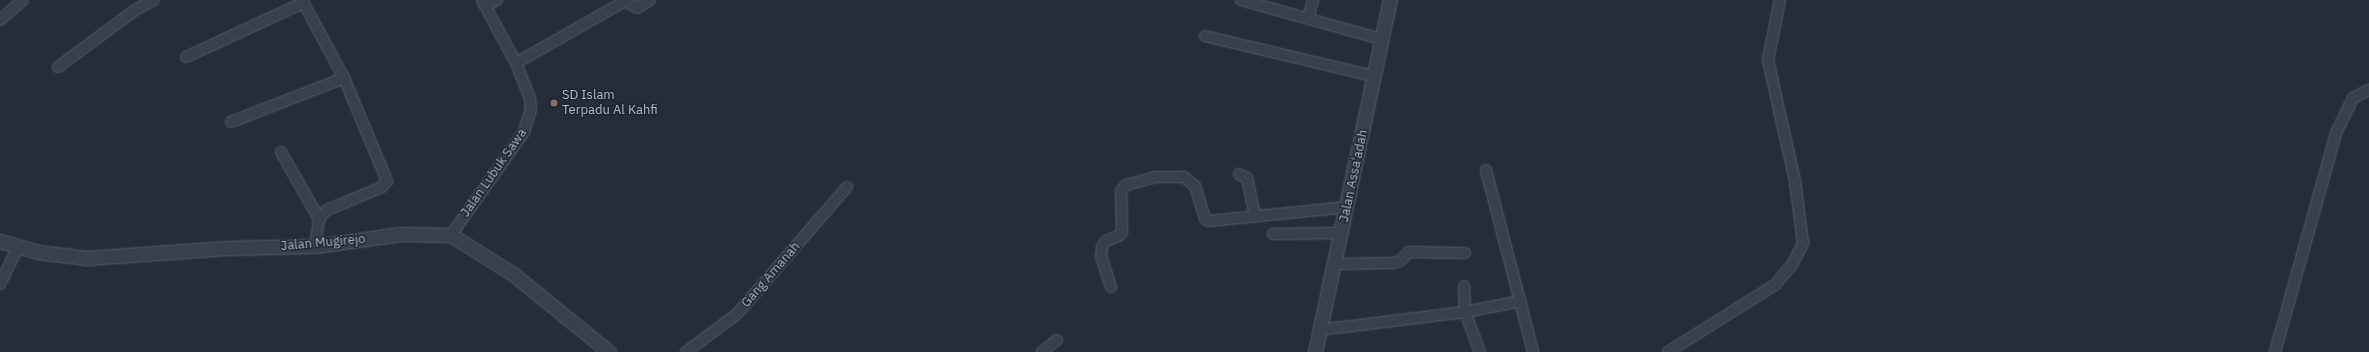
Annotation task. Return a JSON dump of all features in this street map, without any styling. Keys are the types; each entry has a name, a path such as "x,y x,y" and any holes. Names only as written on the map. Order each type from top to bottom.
{"street":[{"path":"2,15 23,0"},
{"path":"58,67 135,10 154,0"},
{"path":"484,3 497,0"},
{"path":"516,63 625,1 637,8 650,0"},
{"path":"1241,0 1380,39"},
{"path":"1308,18 1313,0"},
{"name":"Jalan Assa'adah","path":"1315,352 1342,233 1380,39 1390,0"},
{"path":"1668,352 1775,284 1792,265 1803,243 1795,181 1768,60 1780,0"},
{"path":"186,57 303,1 344,78 387,181 382,187 327,210 319,219 315,246"},
{"name":"Jalan Lubuk Sawa","path":"450,235 524,132 530,114 530,98 516,63 484,3"},
{"path":"1205,36 1373,76"},
{"path":"231,122 344,78"},
{"path":"2275,352 2336,133 2353,98 2369,90"},
{"path":"281,152 319,219"},
{"path":"1486,170 1533,352"},
{"path":"1239,174 1247,178 1255,216"},
{"path":"1111,288 1101,257 1102,247 1106,241 1120,235 1122,232 1121,191 1126,184 1155,177 1184,177 1195,186 1205,219 1219,221 1347,207"},
{"name":"Gang Amanah","path":"686,352 742,309 847,188"},
{"path":"1273,234 1342,233"},
{"name":"Jalan Mugirejo","path":"0,241 18,247 59,256 87,258 227,248 315,246 402,234 450,235"},
{"path":"450,235 513,274 609,352"},
{"path":"0,284 18,247"},
{"path":"1335,264 1393,263 1400,261 1409,252 1465,253"},
{"path":"1464,286 1465,312 1480,352"},
{"path":"1319,330 1465,312 1521,301"},
{"path":"1042,352 1057,340"}],"place":[{"name":"SD Islam Terpadu Al Kahfi","path":"554,103"}]}
